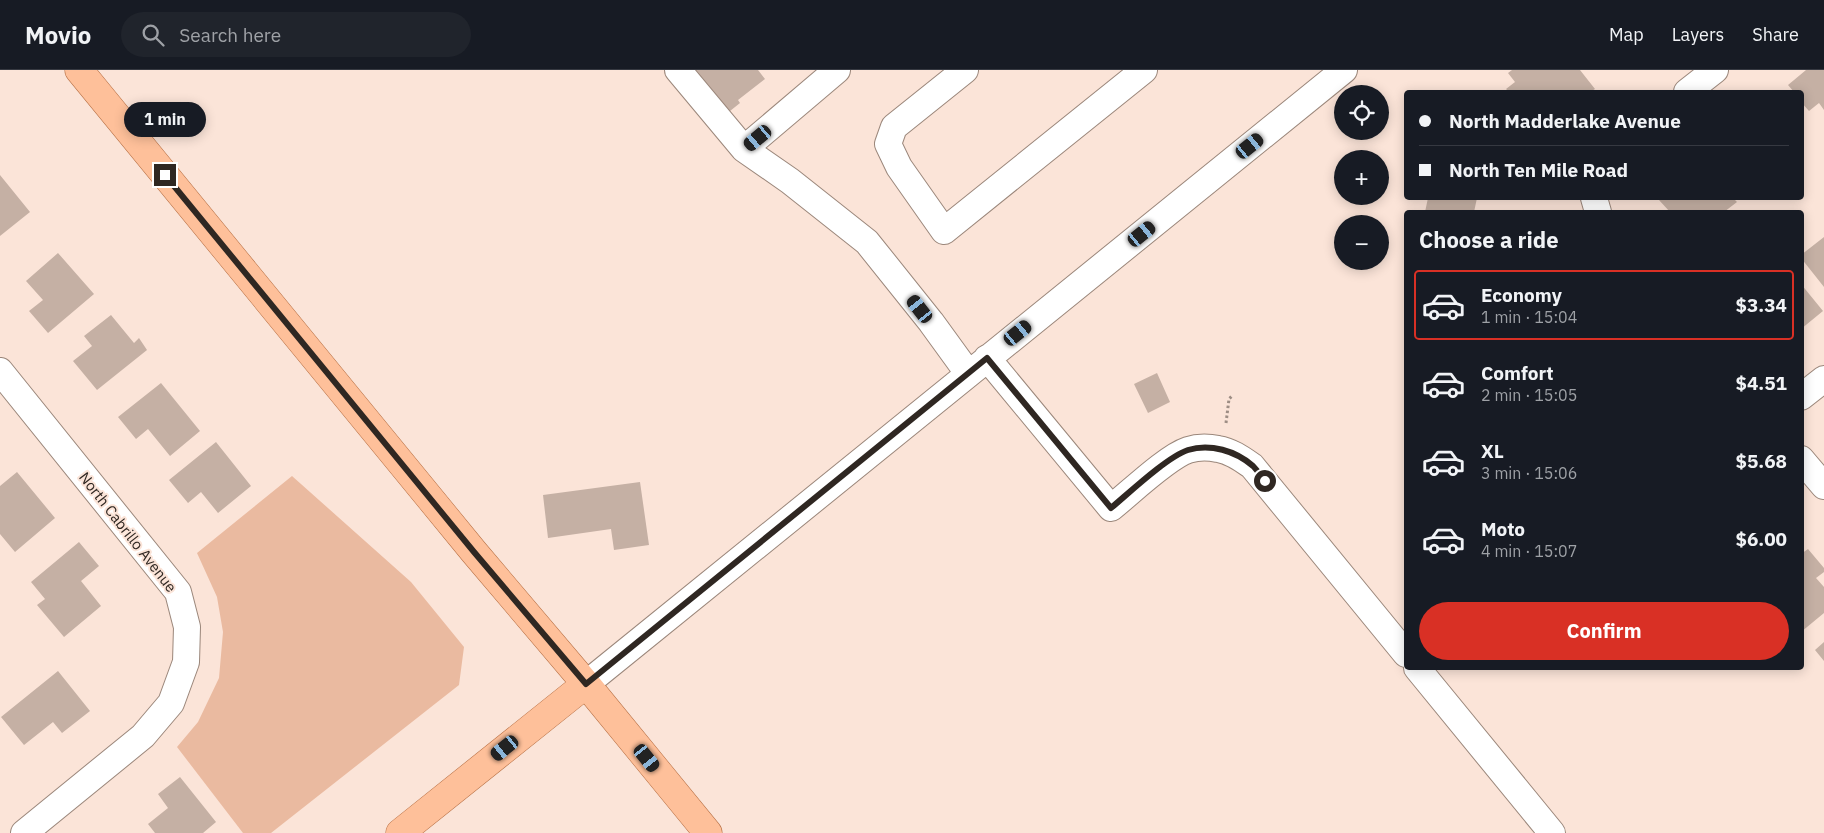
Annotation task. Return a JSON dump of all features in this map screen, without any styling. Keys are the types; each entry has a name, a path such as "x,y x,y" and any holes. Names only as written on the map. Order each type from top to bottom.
{"main road":[{"path":"79,70 708,833"},
{"path":"400,833 586,684"}],"street":[{"path":"678,70 744,149 790,181 866,242 931,322 978,366 1111,508 1172,459 1188,450 1219,448 1235,454 1252,466 1404,652"},
{"path":"744,149 838,70"},
{"path":"965,70 894,127 888,144 899,167 944,231 1144,70"},
{"path":"586,684 1344,70"},
{"path":"1690,90 1715,70"},
{"name":"North Cabrillo Avenue","path":"0,371 178,592 187,627 186,662 171,703 143,736 24,833"},
{"path":"1804,395 1824,379"},
{"path":"1804,463 1824,486"},
{"path":"1419,670 1552,833"}],"path":[{"path":"1226,423 1229,399 1232,396"}],"shaded area":[{"path":"292,476 411,582 464,647 459,685 271,833 243,833 177,747 198,722 219,678 223,632 217,597 197,553"}],"building":[{"path":"691,70 758,70 765,79 738,100 740,103 725,115"},
{"path":"1512,70 1580,70 1595,89 1507,90 1515,82 1508,73"},
{"path":"1806,70 1824,70 1824,110 1819,103 1809,111 1804,105 1804,90 1792,90 1788,85"},
{"path":"0,175 30,212 0,236"},
{"path":"1428,200 1477,200 1474,210 1425,210"},
{"path":"1659,200 1735,200 1737,202 1727,210 1668,210"},
{"path":"1824,237 1824,287 1804,262 1804,253"},
{"path":"58,253 94,294 48,333 29,311 43,300 26,281"},
{"path":"1804,288 1823,311 1804,327"},
{"path":"111,315 134,343 139,338 147,350 97,390 73,361 92,346 84,336"},
{"path":"1157,373 1170,402 1148,413 1134,384"},
{"path":"161,383 200,431 170,456 148,429 136,439 118,417"},
{"path":"216,442 251,486 218,513 201,492 188,503 169,480"},
{"path":"17,472 55,518 15,552 0,534 0,486"},
{"path":"640,482 649,545 614,550 611,529 548,538 543,495"},
{"path":"79,542 99,566 81,581 101,606 64,637 37,605 45,599 31,582"},
{"path":"1808,549 1824,568 1824,572 1816,578 1824,587 1824,613 1804,630 1804,552"},
{"path":"1824,642 1824,661 1815,650"},
{"path":"58,671 90,711 62,733 53,722 24,745 1,717"},
{"path":"180,777 216,822 203,833 155,833 148,824 168,808 158,794"}],"route":[{"path":"165,175 474,552 586,684 987,358 1111,508 1172,459 1188,450 1219,448 1235,454 1252,466 1265,481"}]}
